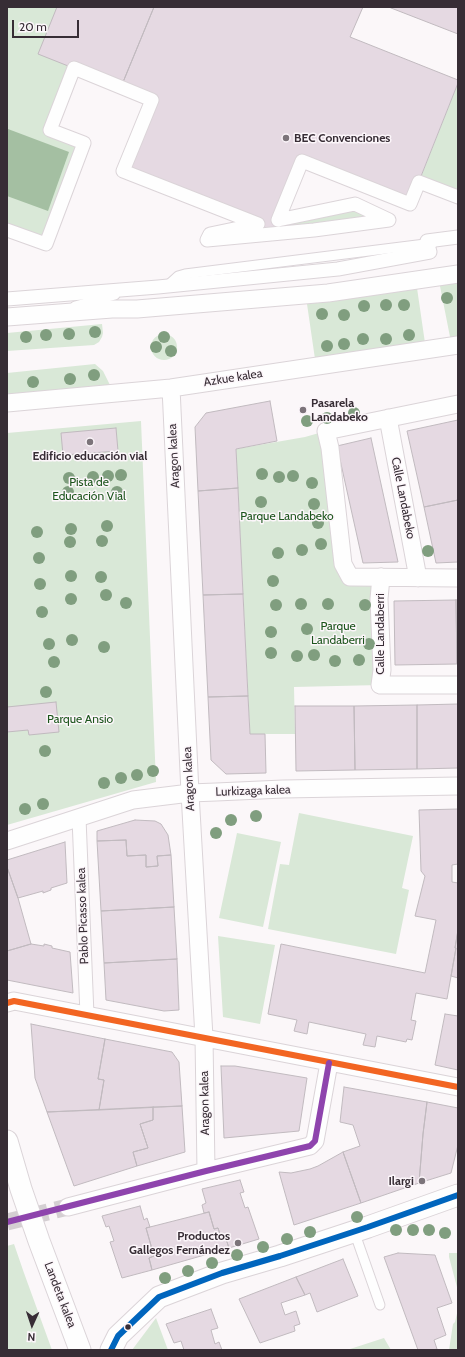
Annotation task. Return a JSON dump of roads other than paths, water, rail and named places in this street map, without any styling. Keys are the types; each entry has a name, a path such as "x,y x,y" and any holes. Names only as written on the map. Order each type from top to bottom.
{"street":[{"path":"7,230 46,244 84,143 50,130 74,68 152,100 123,171 258,224 210,234 207,240 314,230 389,220 355,204 278,220 302,161 410,204 419,182 458,197"},
{"path":"7,299 168,286 338,269 430,252 427,241 458,239"},
{"path":"7,318 328,293 458,274"},
{"name":"Azkue kalea","path":"7,403 171,388 458,345"},
{"name":"Aragon kalea","path":"171,388 190,794 204,1037 206,1171"},
{"path":"388,418 458,404"},
{"name":"Calle Landaberri","path":"388,418 326,431 330,448 343,564 350,576 458,578"},
{"name":"Calle Landabeko","path":"388,418 418,578"},
{"name":"Calle Landaberri","path":"381,577 380,599 382,670 380,685 458,685"},
{"name":"Lurkizaga kalea","path":"7,841 134,800 190,794 283,790 458,786"},
{"name":"Pablo Picasso kalea","path":"79,818 87,1015"},
{"path":"7,1003 14,1001 458,1087"},
{"path":"68,1207 310,1146 315,1140 329,1063"},
{"name":"Landeta kalea","path":"7,1142 21,1190 80,1350"},
{"path":"111,1350 118,1336 159,1297 222,1273 280,1256 458,1195"}],"lane":[{"path":"43,315 112,295 154,292 168,286"},
{"path":"354,1231 380,1305"}],"tunnel":[{"path":"7,1222 68,1207"}],"place":[{"name":"BEC Convenciones","path":"286,138"},
{"name":"Pasarela Landabeko","path":"303,410"},
{"name":"Edificio educación vial","path":"90,442"},
{"name":"Ilargi","path":"422,1181"},
{"name":"Productos Gallegos Fernández","path":"238,1243"}],"park label":[{"name":"Pista de Educación Vial","path":"89,489"},
{"name":"Parque Landabeko","path":"287,516"},
{"name":"Parque Landaberri","path":"338,633"},
{"name":"Parque Ansio","path":"80,719"}]}
